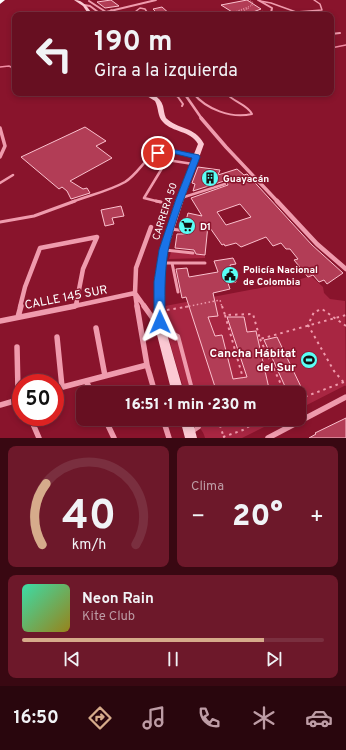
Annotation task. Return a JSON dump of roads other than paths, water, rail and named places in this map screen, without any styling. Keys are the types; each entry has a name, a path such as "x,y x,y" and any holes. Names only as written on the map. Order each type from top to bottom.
{"main road":[{"path":"76,0 84,5 89,12"},
{"name":"CARRERA 50","path":"152,96 160,101 163,119 168,124 196,136 201,144 180,199 161,263 159,312 160,327 176,386"},
{"path":"188,426 191,436"}],"street":[{"path":"89,1 106,12 156,0"},
{"path":"259,1 272,8 271,12"},
{"path":"84,5 90,6 99,12"},
{"path":"334,34 340,33"},
{"path":"186,96 219,138 315,241 346,269"},
{"path":"0,128 5,146 0,157"},
{"name":"CARRERA 50","path":"151,227 136,268 135,293 147,365 153,386"},
{"path":"18,317 25,287 40,248 97,237 83,269 76,305"},
{"path":"135,293 160,327"},
{"name":"CALLE 145 SUR","path":"0,321 135,293"},
{"path":"96,328 105,376"},
{"path":"57,337 61,374"},
{"path":"17,347 18,374"},
{"path":"64,386 147,365"},
{"path":"86,381 88,386"},
{"path":"268,438 346,397"},
{"path":"0,405 12,401"},
{"path":"34,426 39,438"},
{"path":"108,426 114,438"},
{"path":"165,426 169,438"}],"lane":[{"path":"259,1 271,3 296,12 322,10 320,4 314,0"},
{"path":"134,12 141,8 145,9 147,12"},
{"path":"111,10 117,12"},
{"path":"176,96 183,104 182,106"},
{"path":"195,96 198,100 209,107 240,116 252,114 250,110 236,102 229,96"},
{"path":"0,222 47,211 115,187 131,178 152,156 158,153 176,152 195,160"},
{"path":"161,202 144,198 167,160 195,160"},
{"path":"0,183 13,175"},
{"path":"0,180 5,180"},
{"path":"180,199 225,184"},
{"path":"170,229 188,231"},
{"path":"164,250 193,253"},
{"path":"161,263 206,263"},
{"path":"172,263 178,292"},
{"path":"160,327 178,336 191,386"},
{"path":"191,436 199,426"}],"waterway":[{"path":"334,47 346,45"},
{"path":"0,67 9,66 12,68"}],"place":[{"name":"Guayacán","path":"210,178"},
{"name":"D1","path":"187,226"},
{"name":"Policía Nacional de Colombia","path":"230,275"},
{"name":"Cancha Hábitat del Sur","path":"309,360"}]}
